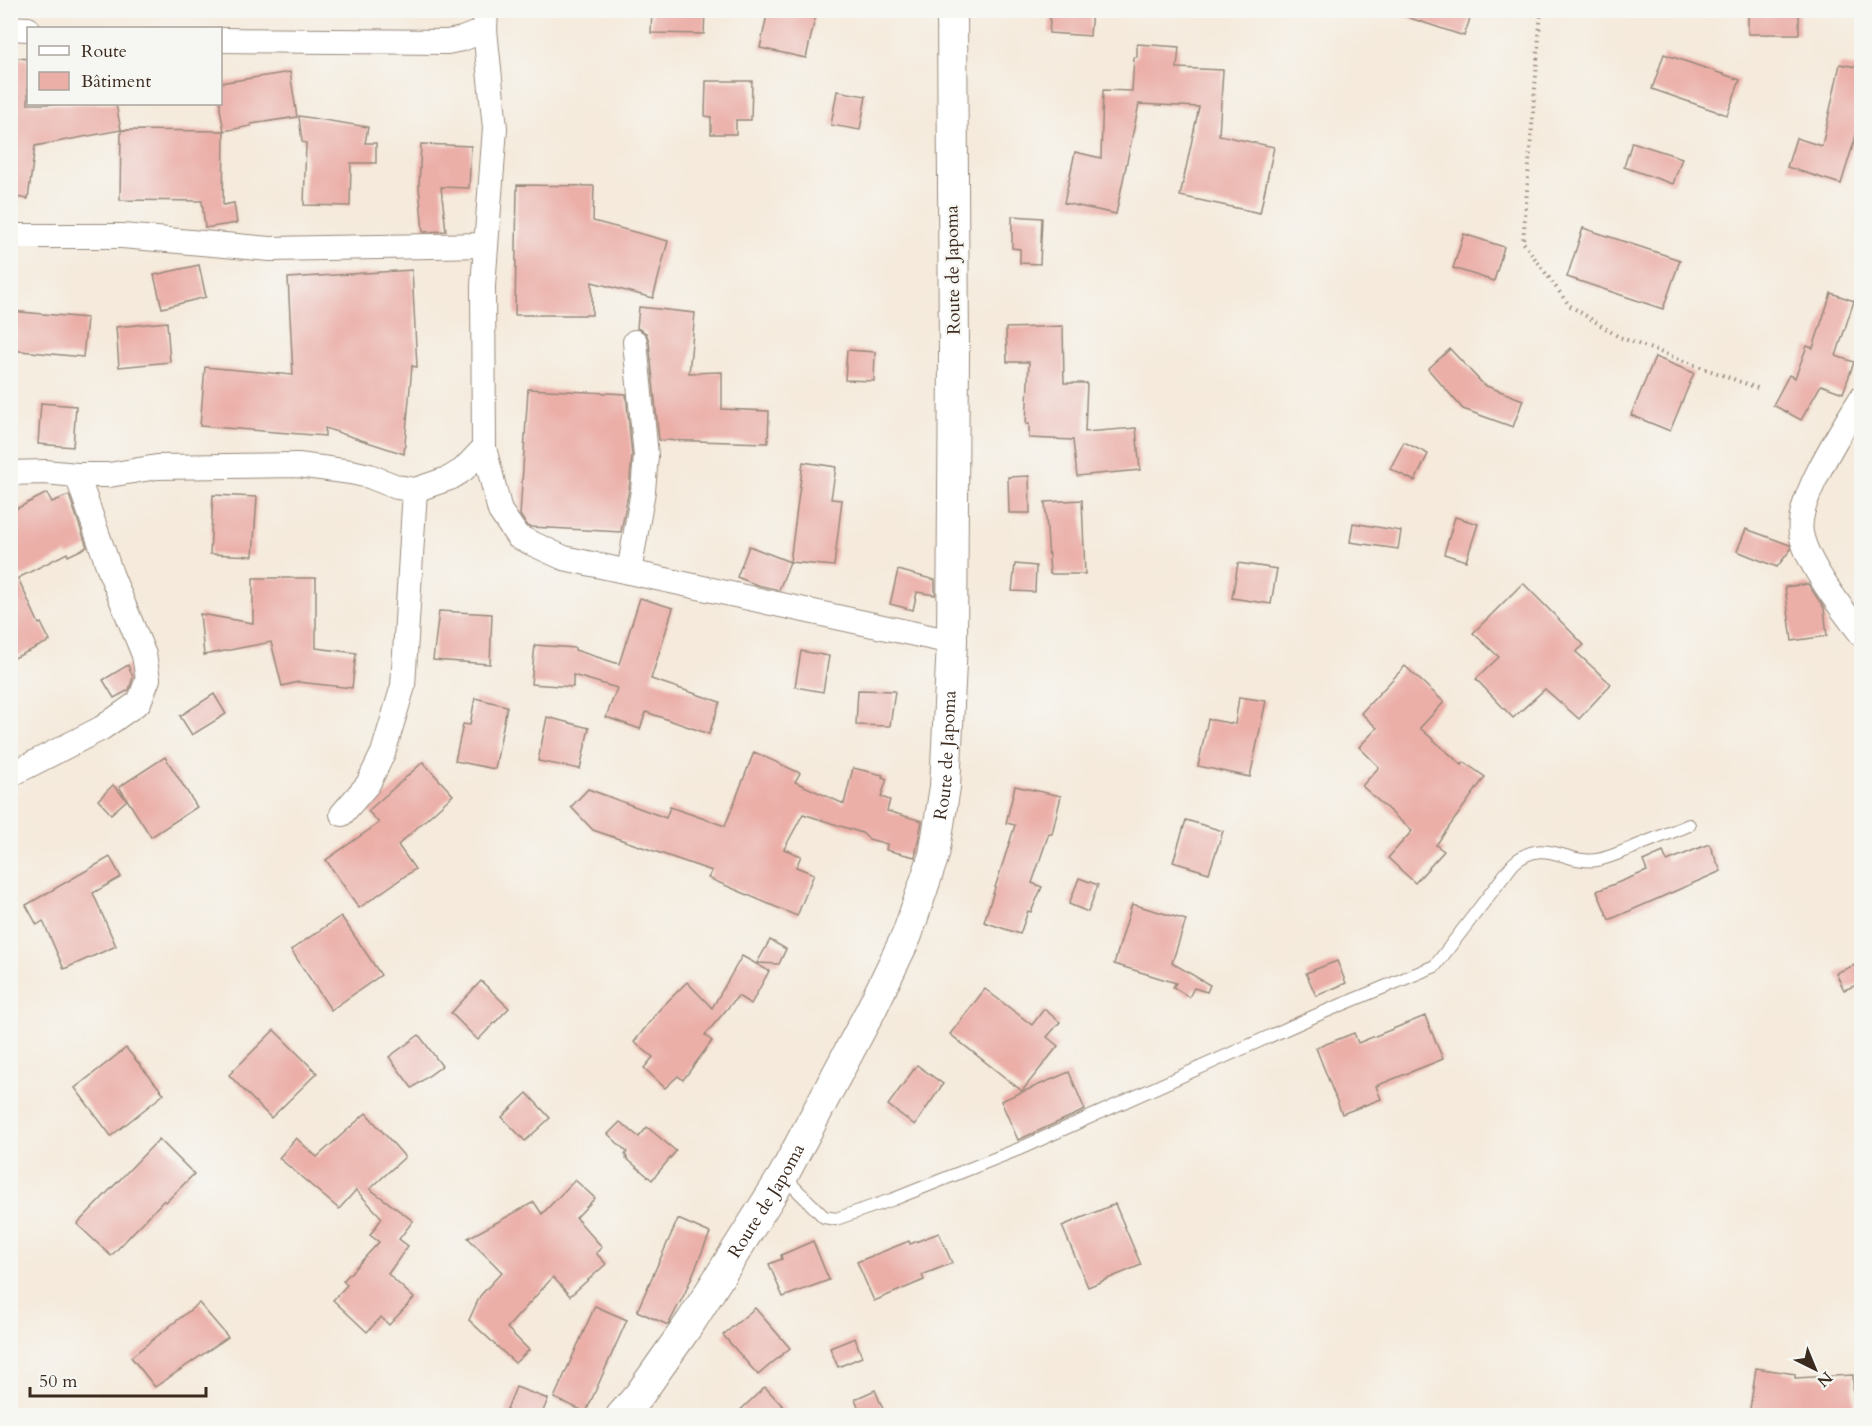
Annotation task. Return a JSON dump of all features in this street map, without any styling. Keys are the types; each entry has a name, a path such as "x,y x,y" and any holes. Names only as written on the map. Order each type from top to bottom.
{"street":[{"name":"Route de Japoma","path":"621,1416 640,1394 692,1320 783,1176 871,1010 907,935 934,855 945,788 952,642 954,355 952,10"},
{"path":"486,20 495,128 483,286 484,448 500,511 518,537 564,558 952,642"},
{"path":"222,40 447,42 462,39 486,20"},
{"path":"10,28 27,29"},
{"path":"10,236 122,236 270,249 486,245"},
{"path":"629,573 643,491 646,456 635,342"},
{"path":"1862,397 1824,461 1802,510 1800,532 1807,551 1838,606 1862,635"},
{"path":"10,473 45,472 77,476 109,475 158,467 298,465 351,471 397,487 415,490 450,478 464,470 484,448"},
{"path":"10,775 102,728 139,702 148,679 144,655 111,574 77,476"},
{"path":"342,814 368,784 383,753 403,686 415,490"}],"lane":[{"path":"783,1176 824,1217 836,1220 894,1199 1019,1149 1317,1015 1429,969 1440,960 1513,864 1521,857 1532,852 1556,852 1580,861 1598,860 1689,825"}],"path":[{"path":"1541,10 1522,242 1569,305 1619,338 1760,388"}],"building":[{"path":"652,10 705,10 704,34 651,33"},
{"path":"768,10 817,10 806,58 760,48"},
{"path":"1051,10 1092,10 1090,36 1049,33"},
{"path":"1398,10 1473,10 1464,36 1398,14"},
{"path":"1748,10 1799,10 1799,34 1748,34"},
{"path":"1137,44 1179,47 1177,68 1223,70 1219,135 1274,147 1260,213 1180,196 1199,107 1139,104 1116,214 1064,203 1075,152 1101,158 1103,90 1132,91"},
{"path":"1664,54 1740,80 1727,115 1652,89"},
{"path":"10,57 27,59 27,105 116,105 121,130 35,146 28,199 10,196"},
{"path":"1840,64 1862,68 1862,133 1857,132 1841,184 1787,167 1796,138 1822,146"},
{"path":"290,72 297,117 224,131 220,109 222,83"},
{"path":"706,81 752,81 751,120 736,120 736,134 711,134 711,117 705,116"},
{"path":"837,91 866,96 860,130 831,125"},
{"path":"299,116 368,127 365,143 376,143 376,163 351,163 350,206 304,205 306,143 302,142"},
{"path":"121,130 224,131 223,205 234,203 237,223 205,228 202,201 120,200"},
{"path":"1632,142 1682,158 1673,184 1624,167"},
{"path":"421,144 471,146 469,188 441,187 446,231 423,232 419,187"},
{"path":"517,185 594,186 593,221 668,241 653,298 592,282 592,315 515,315"},
{"path":"1012,216 1042,218 1040,264 1020,263 1020,249 1012,248"},
{"path":"1583,228 1680,260 1663,309 1567,277"},
{"path":"1464,234 1504,247 1494,281 1453,268"},
{"path":"199,265 206,297 162,308 154,275"},
{"path":"412,270 417,367 412,366 404,454 325,428 325,436 200,426 205,367 293,375 288,278"},
{"path":"1831,293 1854,301 1836,356 1854,362 1843,393 1821,385 1801,420 1773,405 1789,375 1795,378 1807,346 1813,348"},
{"path":"639,307 695,313 689,373 722,372 722,409 769,411 768,443 659,440 649,341 646,333 637,328"},
{"path":"10,311 87,318 83,357 10,350"},
{"path":"167,322 170,362 119,367 116,327"},
{"path":"1063,326 1064,383 1087,383 1085,432 1136,428 1140,470 1077,476 1073,440 1029,438 1029,424 1026,424 1029,362 1007,362 1006,328"},
{"path":"1450,349 1484,385 1523,400 1513,427 1463,409 1428,369"},
{"path":"847,350 875,352 874,381 845,380"},
{"path":"1655,357 1694,373 1670,431 1631,415"},
{"path":"528,389 626,394 632,456 621,532 527,526 520,515"},
{"path":"41,403 76,406 73,447 38,444"},
{"path":"1404,442 1428,454 1415,481 1390,469"},
{"path":"803,462 836,467 831,499 842,500 834,566 790,562"},
{"path":"1029,476 1030,513 1009,513 1008,477"},
{"path":"47,493 52,502 69,495 87,547 68,556 67,553 18,578 39,624 41,623 50,641 10,660 10,512"},
{"path":"213,495 257,497 253,556 210,554"},
{"path":"1082,500 1085,574 1050,574 1045,502"},
{"path":"1455,517 1478,524 1466,561 1444,554"},
{"path":"1353,523 1401,531 1398,549 1350,542"},
{"path":"1746,529 1790,545 1791,549 1777,567 1737,551"},
{"path":"749,546 790,562 779,590 737,577"},
{"path":"1238,563 1277,569 1271,604 1232,598"},
{"path":"1015,564 1036,566 1035,592 1012,591"},
{"path":"898,570 935,580 935,595 917,592 913,610 890,604"},
{"path":"253,578 316,578 316,648 356,653 352,688 298,682 282,686 271,642 204,655 200,614 253,623"},
{"path":"1523,583 1584,645 1576,652 1611,684 1579,719 1545,689 1513,718 1476,679 1499,657 1473,633"},
{"path":"1808,584 1824,608 1827,636 1792,641 1785,587"},
{"path":"640,598 673,608 651,679 720,702 709,734 646,712 640,729 606,717 617,688 573,675 573,687 531,684 535,645 575,648 575,650 619,664"},
{"path":"439,611 492,614 490,664 433,660"},
{"path":"801,651 829,656 823,692 795,687"},
{"path":"128,665 133,677 129,690 114,698 103,680"},
{"path":"1405,666 1444,702 1420,728 1462,765 1464,762 1485,777 1436,845 1444,851 1415,883 1388,858 1412,831 1362,786 1379,767 1359,747 1377,728 1361,713"},
{"path":"858,690 895,691 890,726 856,725"},
{"path":"214,694 226,714 192,735 180,716"},
{"path":"1239,697 1266,701 1250,777 1198,766 1208,719 1235,724"},
{"path":"475,698 507,706 495,769 455,761 463,724 470,725"},
{"path":"547,717 589,728 580,769 538,761"},
{"path":"754,752 800,773 795,782 844,804 853,768 883,775 882,777 887,779 881,797 890,800 887,811 922,821 915,857 886,850 887,844 869,839 862,833 803,814 784,849 801,856 796,867 814,874 797,916 708,878 712,871 593,830 571,807 588,789 666,818 670,807 725,826"},
{"path":"165,757 197,807 151,837 119,787"},
{"path":"423,762 453,795 398,845 415,869 359,908 326,860 379,823 368,811"},
{"path":"113,785 127,800 111,814 98,800"},
{"path":"1015,786 1061,796 1052,834 1049,833 1032,883 1042,887 1031,912 1028,911 1020,934 984,922 1015,825 1006,823"},
{"path":"1186,820 1223,831 1209,873 1173,862"},
{"path":"1709,844 1721,871 1609,920 1597,891 1647,871 1643,861 1663,852 1667,861"},
{"path":"110,857 121,877 93,893 116,946 64,969 43,921 37,925 26,905"},
{"path":"1079,878 1098,885 1088,912 1069,904"},
{"path":"1132,904 1186,920 1172,963 1210,985 1207,992 1194,988 1189,997 1173,987 1176,983 1114,964"},
{"path":"341,916 381,975 331,1010 291,950"},
{"path":"770,940 786,949 779,964 757,963"},
{"path":"742,956 769,971 751,1004 738,996 705,1035 712,1041 683,1080 678,1076 665,1088 644,1068 653,1057 634,1042 659,1010 687,982 712,1008"},
{"path":"1337,961 1346,983 1316,996 1306,973"},
{"path":"1862,962 1862,983 1844,990 1836,973"},
{"path":"481,981 509,1008 478,1040 451,1013"},
{"path":"985,989 1032,1025 1044,1009 1060,1022 1047,1037 1058,1046 1022,1091 950,1034"},
{"path":"1425,1016 1443,1059 1376,1086 1381,1099 1342,1114 1316,1048 1354,1033 1358,1043"},
{"path":"274,1030 317,1073 271,1118 229,1075"},
{"path":"419,1035 442,1066 412,1088 389,1057"},
{"path":"126,1048 164,1094 111,1136 75,1088"},
{"path":"917,1065 943,1084 915,1125 888,1105"},
{"path":"1069,1072 1085,1110 1018,1140 1001,1101"},
{"path":"527,1093 550,1118 525,1141 502,1117"},
{"path":"366,1113 405,1157 370,1189 413,1221 399,1239 408,1246 388,1274 414,1298 389,1325 381,1317 367,1332 333,1300 347,1285 343,1281 379,1242 370,1235 382,1218 356,1190 339,1209 279,1158 296,1138 317,1157"},
{"path":"620,1122 639,1137 647,1127 676,1151 652,1180 626,1158 627,1152 608,1134"},
{"path":"159,1139 194,1174 166,1202 164,1200 111,1256 77,1224"},
{"path":"575,1180 595,1198 576,1218 602,1247 596,1253 606,1264 570,1296 553,1277 507,1328 529,1350 515,1363 469,1320 480,1296 502,1272 468,1238 534,1202 542,1214"},
{"path":"1115,1204 1141,1265 1088,1287 1062,1226"},
{"path":"678,1219 710,1233 685,1293 668,1325 637,1311"},
{"path":"939,1233 952,1263 922,1275 924,1280 874,1301 857,1262 909,1241 910,1244"},
{"path":"813,1241 829,1280 783,1297 769,1264 782,1259 781,1255"},
{"path":"199,1303 228,1337 155,1387 131,1357"},
{"path":"595,1306 627,1320 586,1412 554,1398"},
{"path":"755,1308 790,1348 758,1375 723,1335"},
{"path":"855,1338 862,1357 838,1367 830,1348"},
{"path":"1756,1368 1795,1374 1795,1378 1853,1375 1854,1416 1749,1416"},
{"path":"516,1387 548,1399 541,1416 504,1416"},
{"path":"765,1387 792,1416 734,1416"},
{"path":"875,1390 886,1416 862,1416 855,1399"}]}
